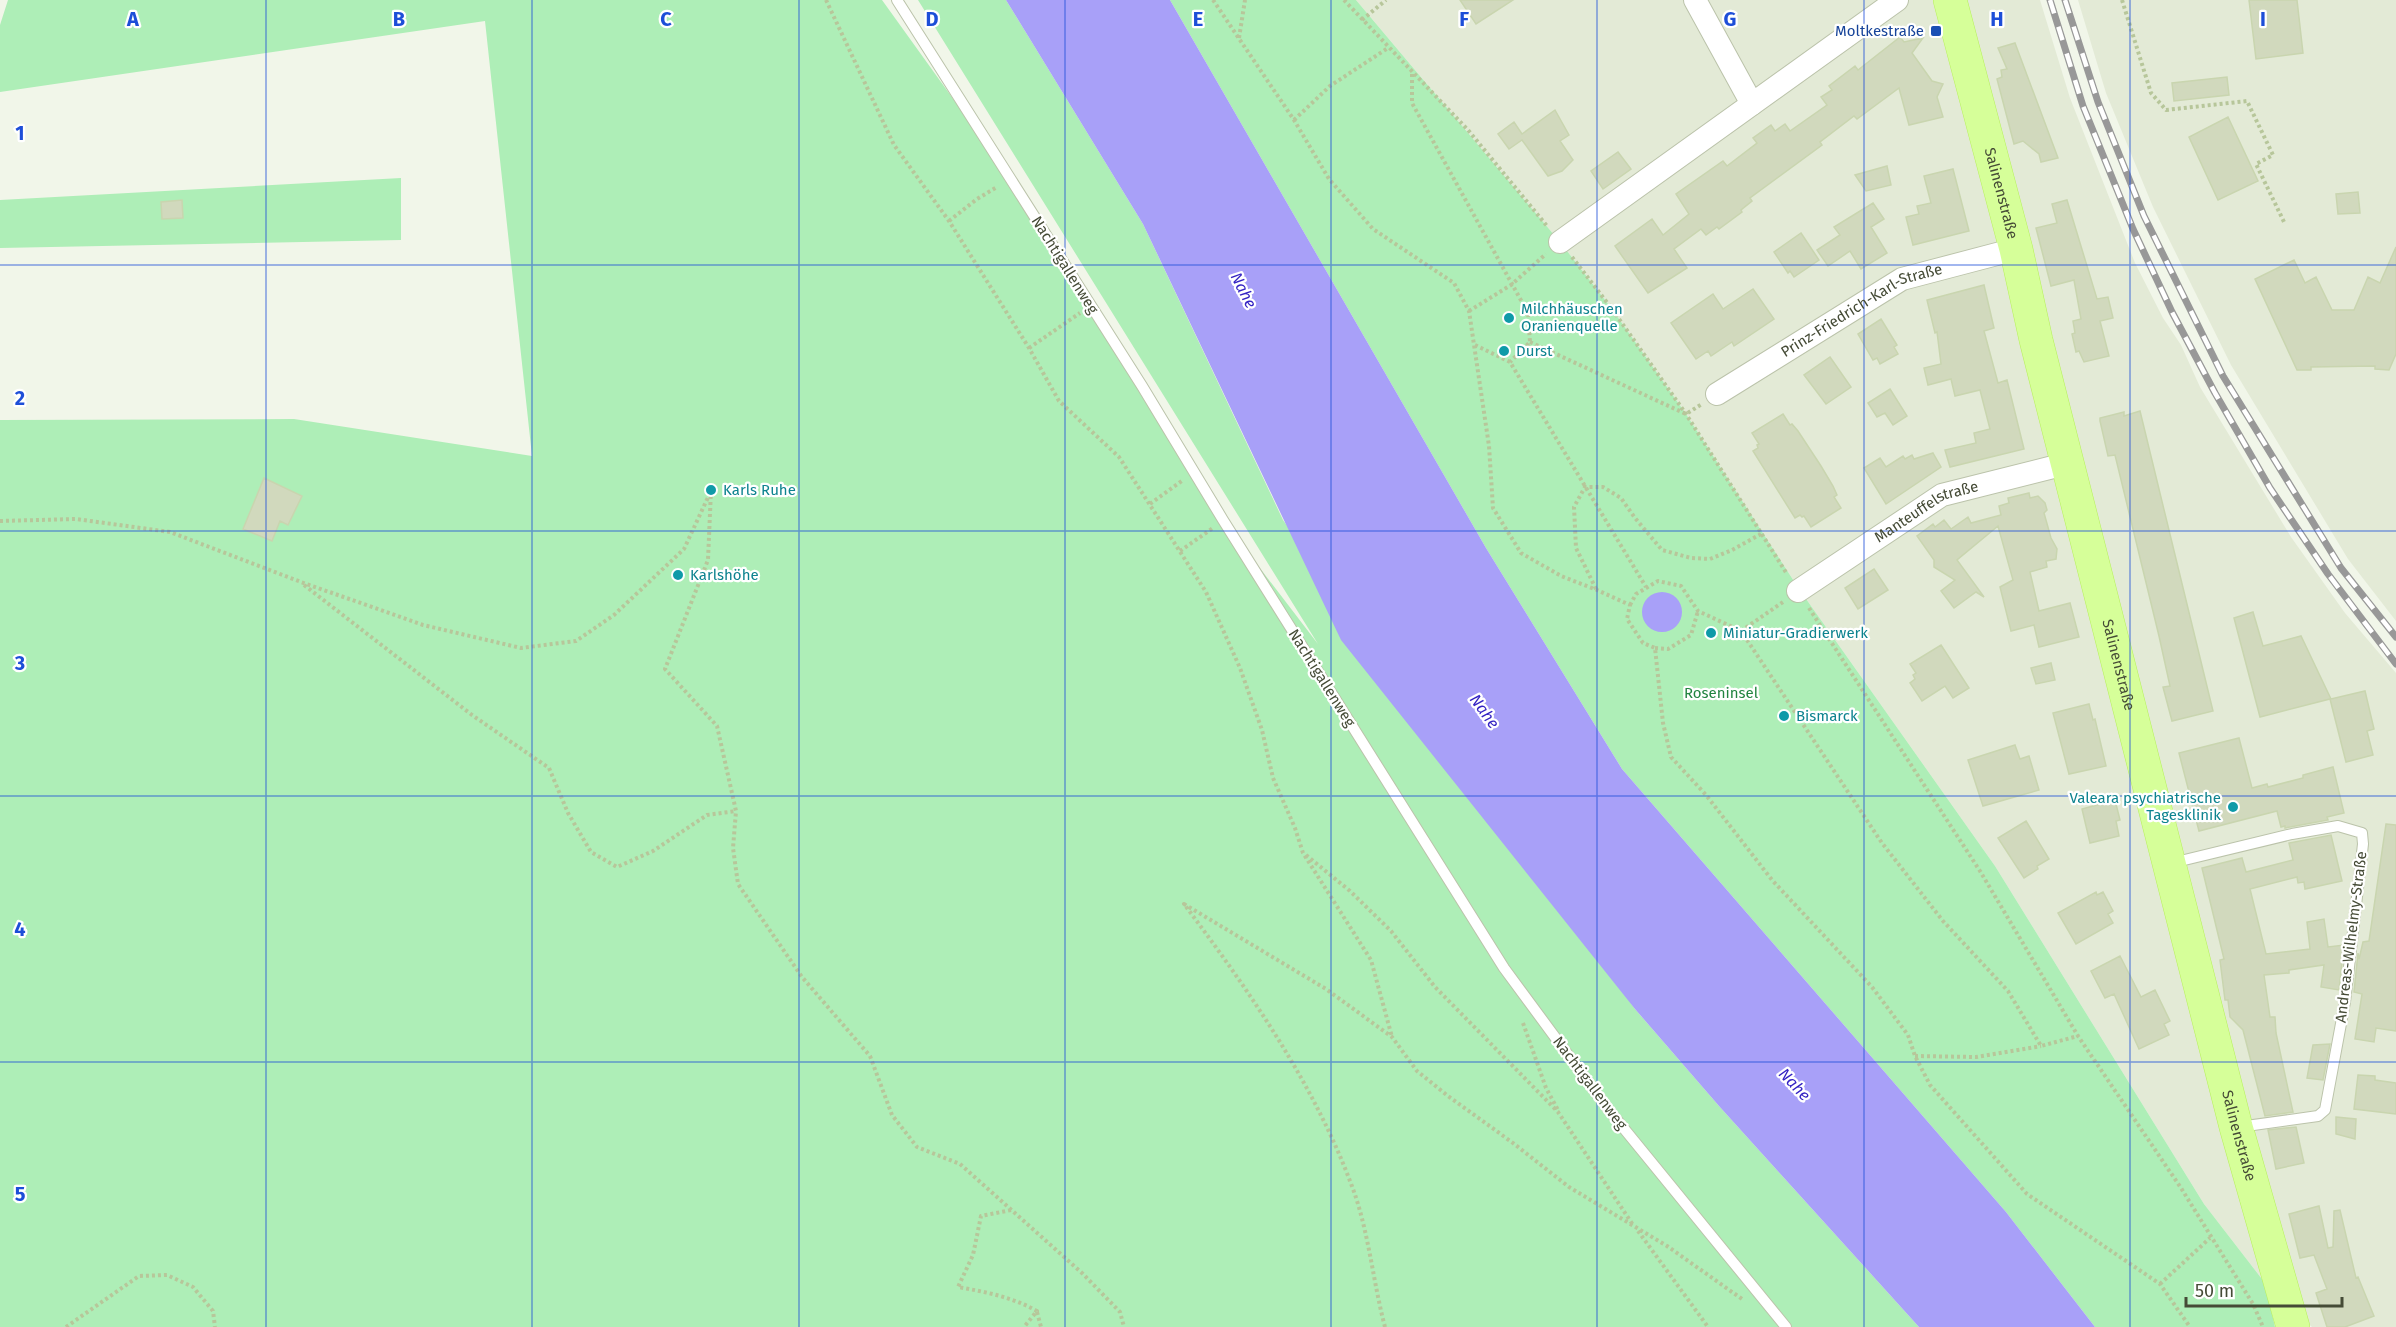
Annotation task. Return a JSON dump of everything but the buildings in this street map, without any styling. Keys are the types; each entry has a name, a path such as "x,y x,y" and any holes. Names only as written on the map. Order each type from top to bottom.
{"main road":[{"name":"Salinenstraße","path":"1950,0 2016,249 2036,340 2236,1127 2294,1327"}],"street":[{"path":"1695,0 1752,104"},
{"path":"1560,242 1897,0"},
{"name":"Prinz-Friedrich-Karl-Straße","path":"1717,394 1902,279 2016,249"},
{"name":"Manteuffelstraße","path":"1798,591 1942,495 2068,463"}],"lane":[{"name":"Nachtigallenweg","path":"897,0 1136,376 1223,520 1504,968 1608,1109 1786,1327"},
{"name":"Andreas-Wilhelmy-Straße","path":"2169,864 2292,834 2338,826 2362,833 2363,844 2345,1002 2325,1110 2319,1116 2236,1127"}],"path":[{"path":"826,0 894,145 949,221 1029,348 1059,401 1119,457 1206,592 1240,668 1262,730 1273,778 1295,828 1303,853 1371,960 1392,1037"},
{"path":"1213,0 1294,120 1329,179 1373,229 1454,283 1469,311 1489,446 1493,508 1521,553 1561,576 1630,606"},
{"path":"1239,39 1245,0"},
{"path":"1362,20 1386,0"},
{"path":"2122,0 2151,93 2166,110 2247,101 2273,155 2256,164 2285,224"},
{"path":"1294,120 1330,86 1388,48"},
{"path":"1412,72 1412,103 1528,313 1530,342 1510,362"},
{"path":"949,221 990,192"},
{"path":"1469,311 1511,285 1560,242"},
{"path":"1029,348 1076,316"},
{"path":"1530,342 1686,414"},
{"path":"1474,345 1510,362 1646,587"},
{"path":"1150,504 1178,483"},
{"path":"1585,487 1574,507 1576,548 1597,590"},
{"path":"1585,487 1603,487 1622,498 1635,518 1662,550 1691,558 1710,559 1761,534"},
{"path":"0,521 76,519 170,532 423,626 521,648 576,641 614,615 684,549 711,490 708,560 665,669 717,726 736,811 733,848 738,884 802,977 870,1056 892,1115 917,1147 960,1164 1083,1274 1120,1312 1125,1327"},
{"path":"1180,551 1209,531"},
{"path":"1698,611 1691,635 1668,649 1655,648 1643,643 1627,619 1636,594 1658,580 1681,586 1698,611 1742,631 1882,843 1943,921 2008,991 2041,1046"},
{"path":"301,582 472,715 549,768 568,813 591,852 617,867 653,851 707,815 736,811"},
{"path":"1742,631 1798,591"},
{"path":"1655,648 1662,723 1671,757 1706,795 1772,880 1872,987 1908,1035 1915,1056 1930,1085 2027,1194 2160,1284 2190,1327"},
{"path":"1303,853 1350,891 1391,931 1435,987 1562,1116"},
{"path":"1384,1327 1369,1250 1354,1191 1324,1120 1298,1071 1243,982 1184,904 1326,989 1392,1037 1417,1071 1569,1187 1667,1246 1747,1302 1762,1297"},
{"path":"1523,1022 1546,1088 1562,1116 1635,1228 1708,1327"},
{"path":"1915,1056 1976,1058 2041,1046 2078,1036"},
{"path":"1012,1210 981,1216 973,1255 958,1287 995,1294 1024,1304 1037,1311 1041,1327"},
{"path":"2160,1284 2210,1238 2253,1304 2263,1327"},
{"path":"66,1327 139,1275 167,1275 193,1287 213,1311 214,1327"},
{"path":"1024,1327 1037,1311"}],"shaded area":[{"path":"1356,0 2040,0 2070,98 2135,263 2163,318 2181,345 2200,387 2291,537 2345,613 2396,673 2396,1327 2312,1327 2265,1283 2204,1204 1995,866 1799,589 1686,414 1612,309 1560,242"},
{"path":"2078,0 2396,0 2396,621 2348,559 2231,365 2153,207 2106,93"}],"green space":[{"path":"8,0 882,0 1010,178 1223,520 1318,644 918,0 1006,0 1143,224 1283,520 1635,1009 1719,1106 1919,1327 0,1327 0,420 294,419 532,456 485,21 0,92 0,25"},
{"name":"Roseninsel","path":"1170,0 1356,0 1560,242 1612,309 1686,414 1799,589 1995,866 2204,1204 2265,1283 2275,1327 2095,1327 2006,1212 1622,769 1486,548"},
{"path":"401,178 401,240 0,248 0,200"}],"water":[{"name":"Nahe","path":"1006,0 1170,0 1486,548 1622,769 2006,1212 2095,1327 1919,1327 1719,1106 1635,1009 1341,640 1143,224"},
{"path":"1662,592 1676,598 1682,612 1676,626 1662,632 1648,626 1642,612 1648,598"}],"railway":[{"path":"2050,0 2083,106 2133,229 2172,312 2215,393 2270,488 2328,574 2396,664"},
{"path":"2065,0 2098,102 2144,216 2223,376 2341,568 2396,637"}],"place":[{"name":"Moltkestraße","path":"1936,31"},
{"name":"Milchhäuschen Oranienquelle","path":"1509,318"},
{"name":"Durst","path":"1504,351"},
{"name":"Karls Ruhe","path":"711,490"},
{"name":"Karlshöhe","path":"678,575"},
{"name":"Miniatur-Gradierwerk","path":"1711,633"},
{"name":"Bismarck","path":"1784,716"},
{"name":"Valeara psychiatrische Tagesklinik","path":"2233,807"}]}
